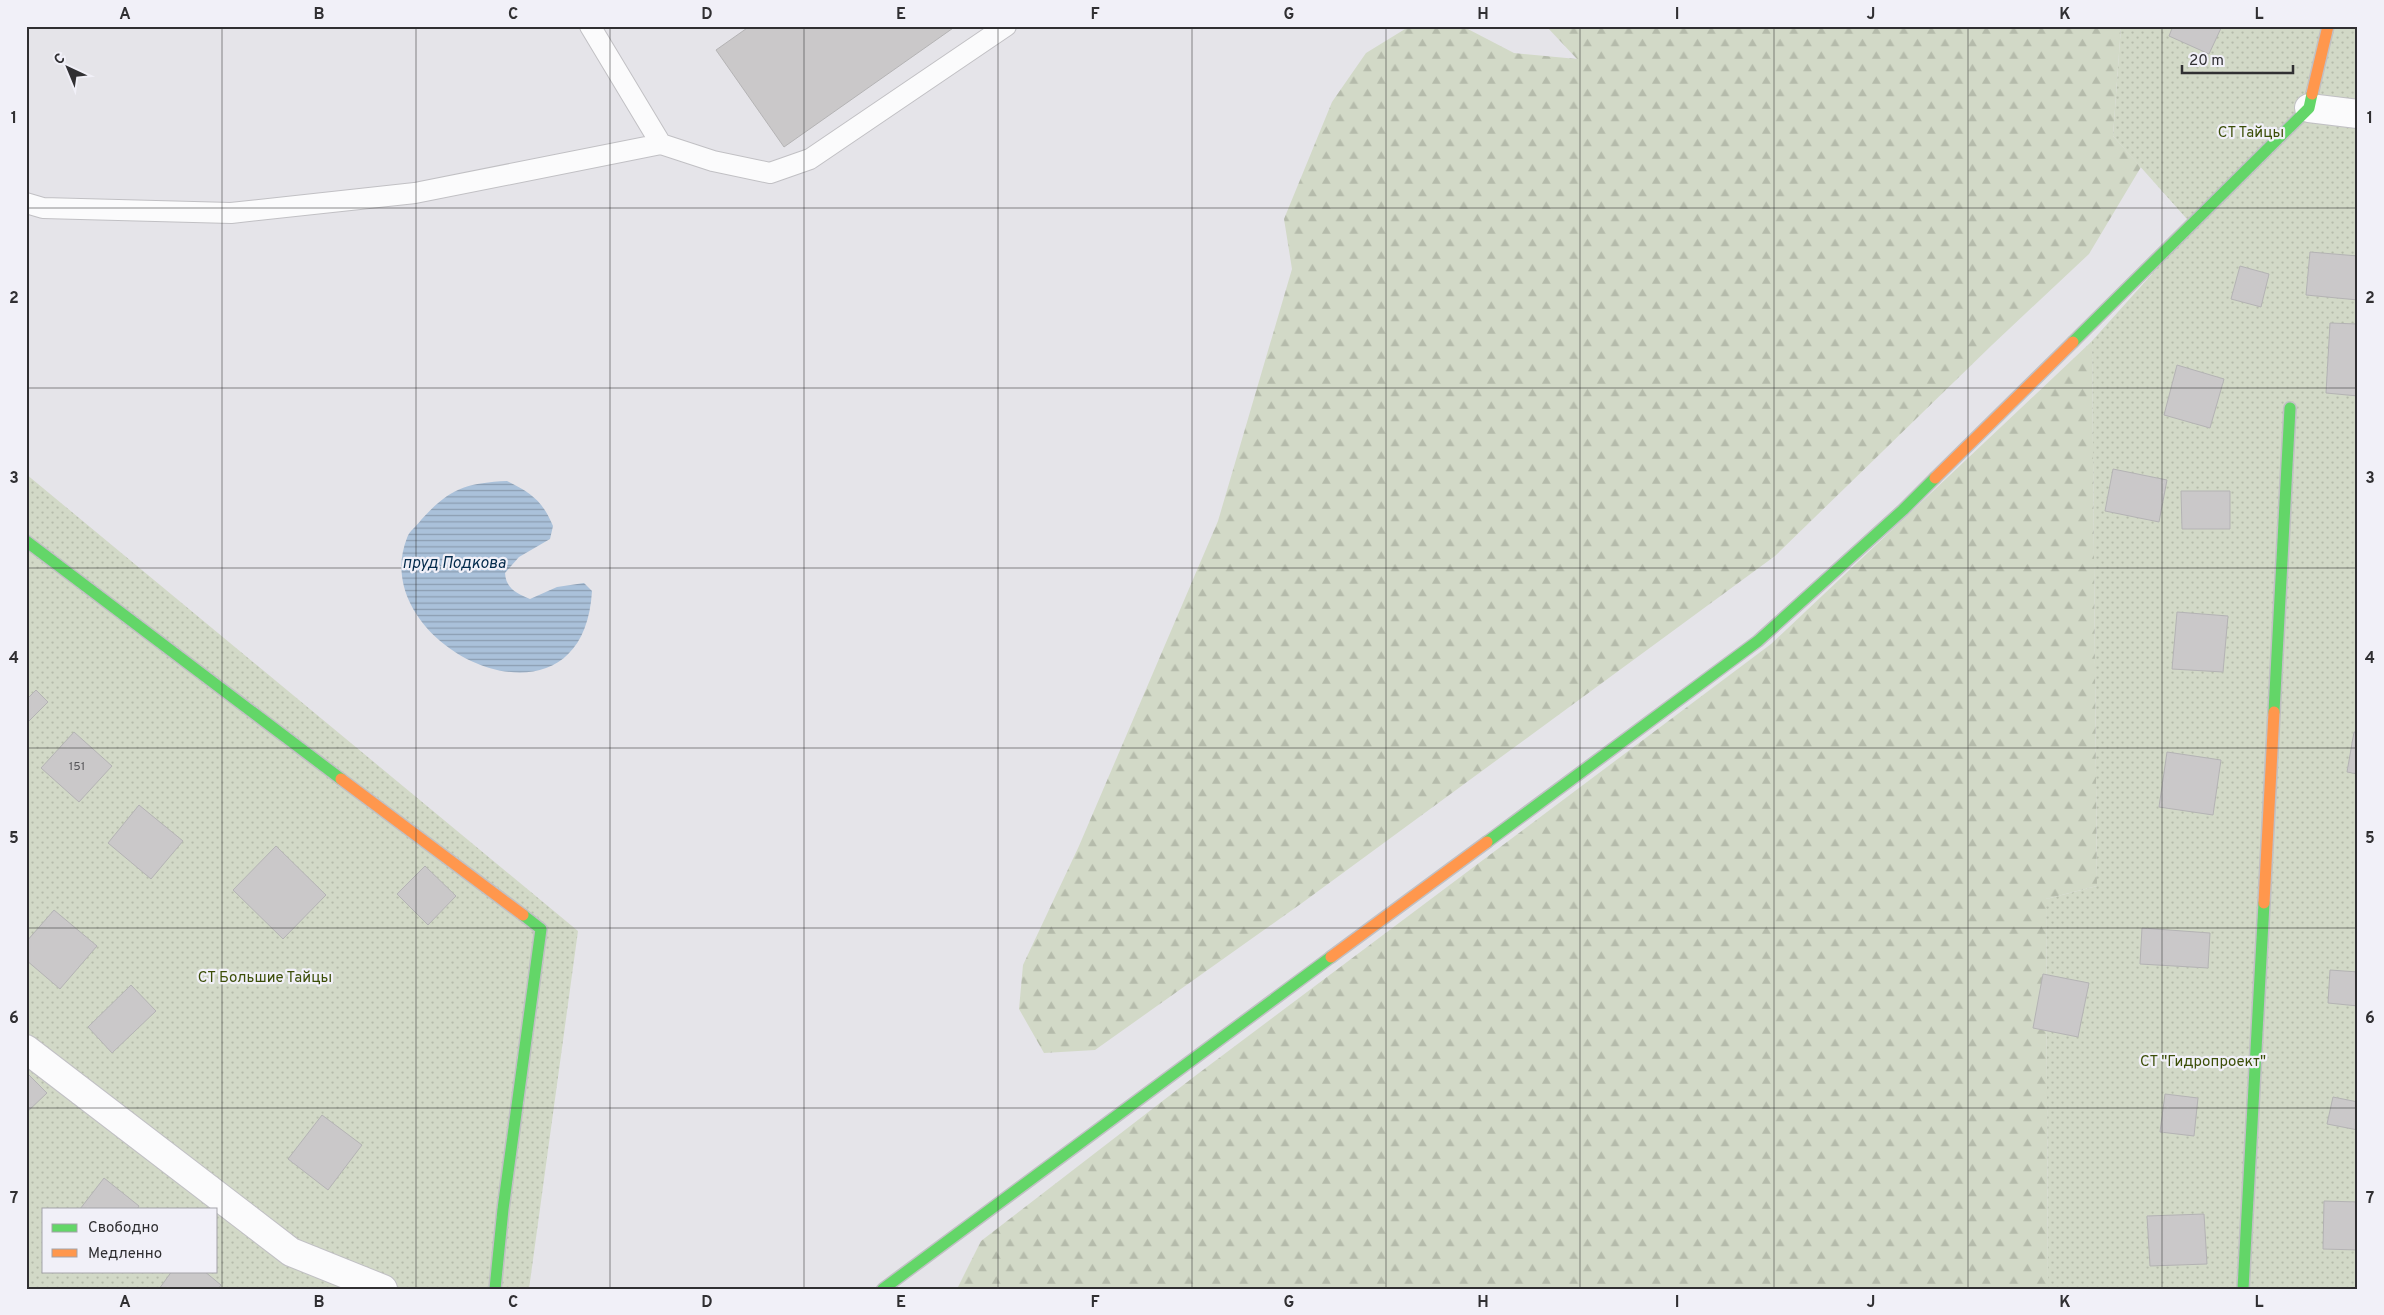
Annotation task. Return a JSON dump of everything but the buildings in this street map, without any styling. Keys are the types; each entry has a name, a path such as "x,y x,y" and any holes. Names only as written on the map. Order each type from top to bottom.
{"street":[{"path":"883,1289 1758,641 1903,510 2309,108 2328,26"},
{"path":"2309,108 2358,114"},
{"path":"2242,1289 2290,408"},
{"path":"26,541 541,929 503,1209 495,1289"},
{"path":"26,1049 291,1252 383,1289"}],"lane":[{"path":"590,26 661,144"},
{"path":"26,203 43,208 231,213 415,194 661,144 713,161 770,173 810,159 1006,26"}],"green space":[{"path":"1410,26 1462,26 1514,53 1577,59 1546,26 2121,26 2113,136 2141,167 2089,254 1992,345 1775,556 1302,903 1095,1050 1044,1053 1019,1009 1023,965 1079,846 1218,521 1292,269 1284,219 1332,102 1366,53"},
{"name":"СТ \"Гидропроект\"","path":"2121,26 2358,26 2358,1289 2048,1289 2046,899 2097,886 2092,341 2194,227 2113,136"},
{"path":"2092,341 2097,886 2046,899 2048,1289 957,1289 981,1241 1195,1076 1771,644"},
{"name":"СТ Большие Тайцы","path":"26,474 578,931 529,1289 26,1289"}],"water":[{"name":"пруд Подкова","path":"507,481 535,498 545,510 553,526 550,539 519,557 505,573 510,587 530,599 557,587 584,583 592,591 580,639 553,665 518,673 480,665 444,644 416,614 402,578 408,535 440,501 469,486"}],"traffic: fast":[{"path":"2073,342 2309,108 2312,94"},
{"path":"2274,712 2290,408"},
{"path":"1487,842 1758,641 1903,510 1935,478"},
{"path":"26,541 341,779"},
{"path":"2243,1289 2264,903"},
{"path":"495,1289 503,1209 541,929 523,915"},
{"path":"883,1289 1331,957"}],"traffic: slow":[{"path":"2312,94 2328,26"},
{"path":"1935,478 2073,342"},
{"path":"2264,903 2274,712"},
{"path":"341,779 523,915"},
{"path":"1331,957 1487,842"}],"park label":[{"name":"СТ Тайцы","path":"2251,133"}]}
